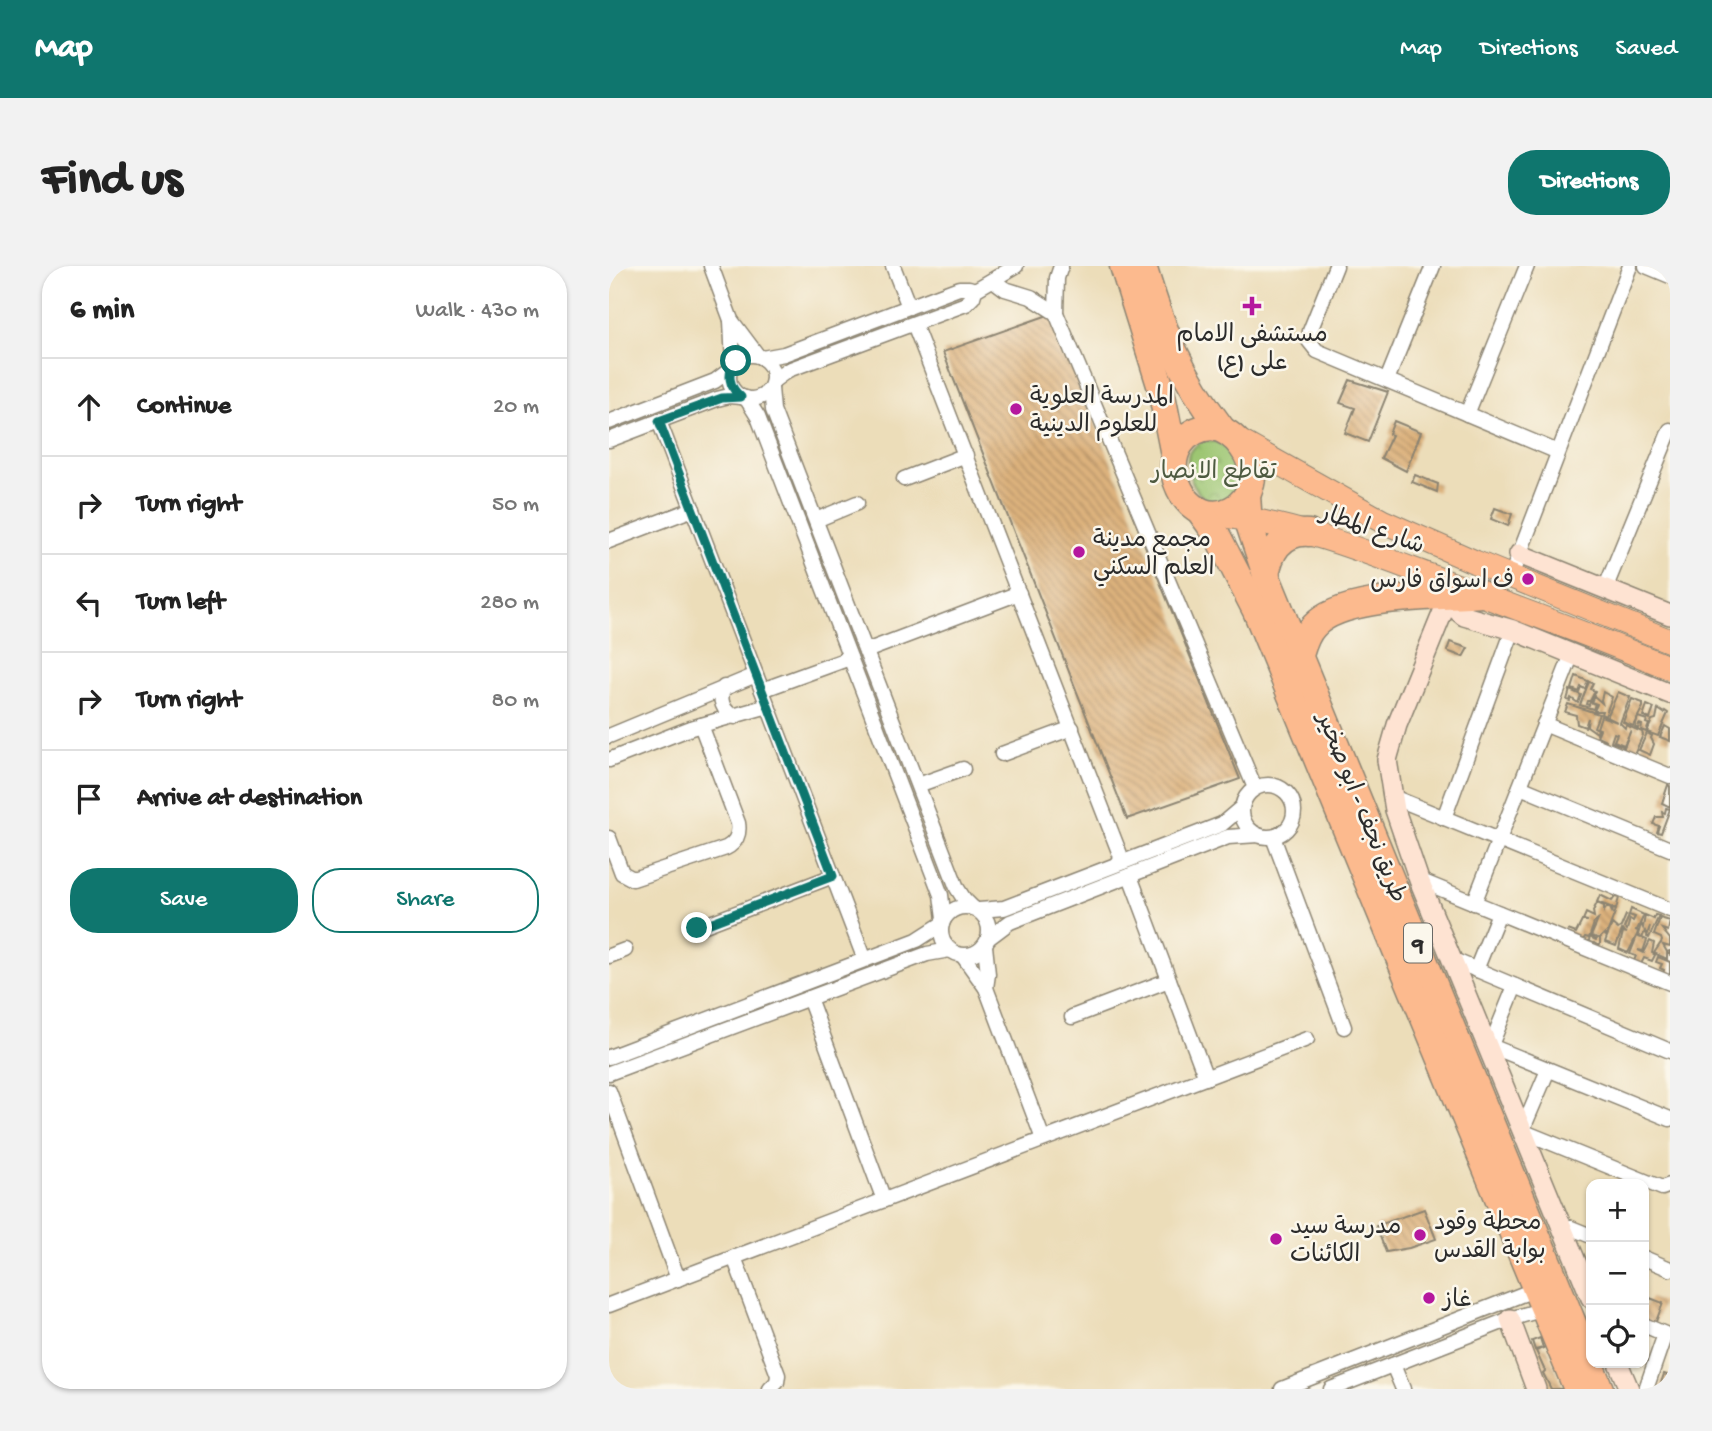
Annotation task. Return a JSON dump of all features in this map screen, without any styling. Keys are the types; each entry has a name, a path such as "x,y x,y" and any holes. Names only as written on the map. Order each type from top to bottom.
{"highway":[{"name":"9","path":"1123,266 1160,385 1176,480 1187,499 1205,512"},
{"name":"9","path":"1143,266 1176,359 1196,394 1244,451 1251,467 1248,507"},
{"path":"1174,456 1182,441 1191,434 1206,428 1228,434"},
{"path":"1205,512 1248,507"},
{"name":"طريق نجف - ابو صخير","path":"1248,507 1252,538 1266,575 1600,1389"},
{"name":"طريق نجف - ابو صخير","path":"1205,512 1256,611 1577,1389"},
{"path":"1266,575 1271,555 1281,542 1299,532 1309,533"},
{"path":"1300,655 1309,633 1328,615 1355,605 1481,594"}],"main road":[{"name":"شارع المطار","path":"1228,434 1382,521 1670,641"},
{"name":"شارع المطار","path":"1248,507 1309,533 1592,635 1670,668"},
{"path":"1519,554 1670,615"},
{"path":"1451,597 1458,611 1464,616 1513,631 1670,694"},
{"path":"1451,597 1397,725 1387,760 1395,810 1419,880 1586,1286"},
{"path":"1510,1320 1536,1389"},
{"path":"1620,1368 1629,1389"}],"street":[{"path":"711,266 731,320 772,370 773,410 957,888 988,921 986,988"},
{"path":"893,266 908,307"},
{"path":"609,422 715,381 747,355 760,357 784,354 959,288 975,290 1016,266"},
{"path":"1061,266 1057,278 1056,313 1255,788"},
{"path":"1336,266 1310,331 1309,341 1317,351 1558,452"},
{"path":"1387,380 1433,266"},
{"path":"1467,414 1527,266"},
{"path":"1511,576 1630,266"},
{"path":"1646,266 1670,276"},
{"path":"993,280 1005,289 1031,297 1056,313"},
{"path":"609,440 722,398 757,398 788,370 966,304 973,297 975,290"},
{"path":"731,320 731,384 758,417 941,895 942,938 986,988 1043,1139"},
{"path":"914,324 1123,862"},
{"path":"659,421 865,960"},
{"path":"1605,589 1670,430"},
{"path":"904,479 965,455"},
{"path":"815,520 857,503"},
{"path":"609,541 693,509"},
{"path":"866,651 1019,593"},
{"path":"1444,818 1513,631"},
{"path":"1475,903 1572,654"},
{"path":"762,690 850,658"},
{"path":"609,736 756,675"},
{"path":"725,687 722,703 727,712 735,717"},
{"path":"609,760 701,725 768,706"},
{"path":"1544,724 1670,776"},
{"path":"609,838 622,873 633,879 726,848 734,842 739,833 738,823 701,725"},
{"path":"1002,754 1072,728"},
{"path":"918,785 963,769"},
{"path":"609,1057 917,940 960,907 1004,908 1222,824 1242,807 1249,793 1255,788 1275,785 1285,790 1295,807 1290,827 1282,834 1273,837 1228,837 1010,922 971,955 927,954 609,1073"},
{"path":"1520,787 1670,849"},
{"path":"1393,797 1670,910"},
{"path":"1242,807 1245,823 1258,835"},
{"path":"1273,837 1344,1027"},
{"path":"697,928 833,876"},
{"path":"1130,876 1206,1078"},
{"path":"1419,880 1670,983"},
{"path":"1476,970 1499,913"},
{"path":"609,956 625,950"},
{"path":"1451,959 1670,1051"},
{"path":"1072,1017 1169,980"},
{"path":"1515,986 1488,1044 1670,1119"},
{"path":"809,998 884,1200"},
{"path":"609,1305 1307,1039"},
{"path":"1548,1070 1522,1131 1662,1188 1670,1185"},
{"path":"609,1091 678,1279"},
{"path":"1559,1223 1586,1234"},
{"path":"734,1257 778,1374 777,1382 770,1389"},
{"path":"1649,1260 1670,1269"},
{"path":"1331,1389 1510,1320 1540,1299"},
{"path":"1282,1389 1540,1299"},
{"path":"1646,1389 1667,1335 1649,1327"},
{"path":"1393,1365 1403,1389"}],"green space":[{"name":"تقاطع الانصار","path":"1202,440 1221,444 1233,455 1240,467 1236,492 1222,501 1213,502 1199,494 1191,478 1189,452"}],"building":[{"path":"1051,314 1240,779 1127,819 943,352"},
{"path":"1350,380 1388,392 1368,442 1345,433 1355,408 1340,403"},
{"path":"1394,421 1421,432 1406,471 1381,458 1392,435 1389,434"},
{"path":"1415,475 1438,484 1437,492 1412,482"},
{"path":"1495,508 1512,514 1508,526 1491,519"},
{"path":"1450,642 1468,648 1463,657 1447,651"},
{"path":"1576,676 1588,681 1585,689 1581,687 1579,692 1572,689"},
{"path":"1589,682 1593,683 1590,689 1595,691 1586,704 1595,704 1593,709 1580,705"},
{"path":"1570,690 1581,695 1578,703 1571,698 1570,701 1567,700"},
{"path":"1603,692 1612,697 1605,716 1601,714 1602,711 1594,711 1597,704 1591,702 1594,696 1602,703"},
{"path":"1618,692 1630,697 1620,723 1625,728 1626,725 1642,732 1643,735 1634,755 1623,750 1631,730 1624,745 1614,741 1617,734 1614,733 1611,742 1623,746 1621,749 1604,745 1606,740 1597,736 1601,716 1617,722 1607,717"},
{"path":"1632,699 1643,703 1633,726 1623,722"},
{"path":"1568,704 1599,714 1594,727 1598,729 1597,733 1587,726 1588,718 1585,727 1577,724 1576,715 1565,712"},
{"path":"1647,705 1654,708 1650,719 1643,716"},
{"path":"1658,709 1668,713 1658,736 1647,732 1652,720 1656,719"},
{"path":"1638,717 1647,720 1646,723 1649,724 1646,732 1641,730 1642,725 1639,724 1638,729 1635,727"},
{"path":"1665,726 1670,729 1670,741 1660,737"},
{"path":"1647,733 1652,736 1654,744 1650,755 1639,750"},
{"path":"1668,785 1670,786 1670,807 1662,803"},
{"path":"1666,808 1670,809 1661,833 1657,832 1659,826 1653,824 1656,817 1663,817 1662,812 1665,813"},
{"path":"1600,895 1612,901 1615,897 1619,898 1616,909 1597,902"},
{"path":"1597,903 1604,906 1604,911 1607,907 1610,908 1613,914 1612,909 1616,910 1606,936 1604,934 1600,938 1598,946 1594,943 1588,944 1590,937 1596,940 1598,938 1591,936 1598,920 1594,923 1589,938 1585,937 1583,940 1566,934 1568,930 1576,933 1582,921 1588,921 1583,920 1586,913 1594,917 1593,911"},
{"path":"1631,909 1644,915 1635,930 1638,931 1637,935 1628,953 1619,949 1623,932 1627,933 1622,930 1616,946 1605,942 1612,924 1618,929 1626,915 1629,916 1624,928 1627,930 1630,919 1633,921 1635,917 1629,915"},
{"path":"1645,915 1654,919 1655,915 1659,916 1649,938 1650,926 1647,935 1645,931 1642,938 1647,940 1643,951 1638,950 1644,953 1650,941 1654,943 1652,953 1655,955 1652,961 1644,958 1641,964 1634,961 1636,956 1630,954 1637,936 1641,938 1638,935 1641,924 1643,928"},
{"path":"1660,918 1670,921 1668,931 1662,929 1670,939 1670,947 1663,945 1667,952 1670,951 1670,955 1667,953 1667,959 1654,953 1662,941 1654,935"},
{"path":"1658,957 1670,962 1670,980 1662,977 1664,970 1660,968 1662,964 1656,962"},
{"path":"1424,1209 1436,1239 1386,1252 1376,1226"},
{"path":"1649,1300 1663,1303 1655,1324 1649,1321"},
{"path":"1540,1338 1543,1348 1535,1350 1532,1341"},
{"path":"1547,1346 1564,1389 1551,1389 1543,1373 1545,1371 1536,1351"},
{"path":"1664,1374 1670,1376 1670,1389 1659,1389"}],"place":[{"name":"مستشفی الامام علی (ع)","path":"1252,306"},
{"name":"المدرسة العلوية للعلوم الدينية","path":"1016,409"},
{"name":"مجمع مدينة العلم السكني","path":"1079,552"},
{"name":"ف اسواق فارس","path":"1528,579"},
{"name":"محطة وقود بوابة القدس","path":"1420,1235"},
{"name":"مدرسة سيد الكائنات","path":"1276,1239"},
{"name":"غاز","path":"1429,1298"}],"route":[{"path":"697,928 833,876 659,421 722,398 741,397 733,389 730,379 731,369 736,361"}]}
